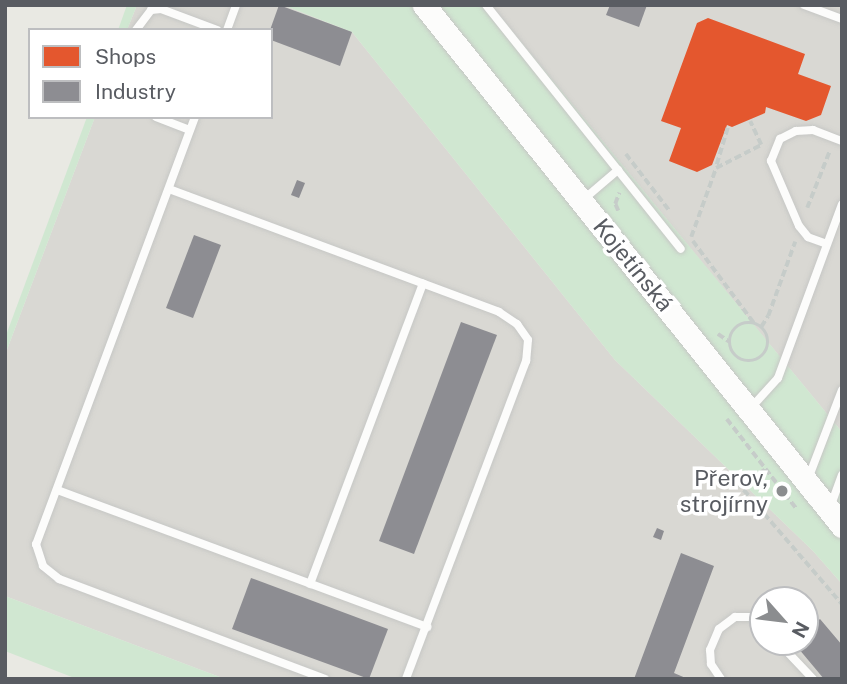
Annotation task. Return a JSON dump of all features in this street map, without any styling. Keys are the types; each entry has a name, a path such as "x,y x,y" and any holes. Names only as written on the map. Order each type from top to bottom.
{"main road":[{"name":"Kojetínská","path":"424,5 835,518"}],"lane":[{"path":"228,28 236,5"},
{"path":"486,5 681,249"},
{"path":"804,5 842,19"},
{"path":"138,28 151,10 161,9 212,28"},
{"path":"161,119 190,130"},
{"path":"193,119 36,544 43,566 59,579 325,679"},
{"path":"827,244 808,237 800,228 771,160 780,139 796,131 813,130 842,141"},
{"path":"582,201 618,170"},
{"path":"169,189 499,312 517,324 528,341 526,361 406,679"},
{"path":"749,410 778,378 841,207"},
{"path":"310,584 423,284"},
{"path":"807,482 842,390"},
{"path":"835,518 842,475"},
{"path":"57,490 427,627"},
{"path":"721,679 711,664 710,650 719,629 736,617 749,617"},
{"path":"791,656 813,679"}],"path":[{"path":"716,168 761,145 750,121"},
{"path":"691,237 729,128"},
{"path":"754,323 767,336 767,348 759,358 743,360 732,351 730,338 741,324 754,323"},
{"path":"741,365 743,360"},
{"path":"737,435 796,509"},
{"path":"765,470 752,479 749,475 737,482 842,604"}],"shaded area":[{"path":"137,5 283,5 352,32 615,360 813,551 842,584 842,679 225,679 5,596 5,355 94,119 273,119 273,28 128,28"},
{"path":"491,5 842,5 842,432 696,255"}],"green space":[{"path":"127,5 137,5 128,28 119,28"},
{"path":"283,5 491,5 842,432 842,584 813,551 615,360 352,32"},
{"path":"86,119 94,119 5,355 5,338"},
{"path":"5,596 225,679 77,679 5,651"}],"building: Shops":[{"path":"708,18 805,54 798,74 831,86 821,115 806,121 766,107 765,113 732,127 727,125 712,165 697,172 669,161 681,128 661,121 697,23"}],"building: Industry":[{"path":"279,5 352,32 340,66 273,41 273,28 271,28"},
{"path":"610,5 647,5 639,27 606,15"},
{"path":"297,180 305,183 299,198 291,195"},
{"path":"194,235 221,245 193,318 166,308"},
{"path":"461,322 497,335 414,554 379,541"},
{"path":"657,528 664,531 661,540 653,537"},
{"path":"681,553 714,566 674,673 688,679 634,679"},
{"path":"251,578 388,629 369,679 232,629"},
{"path":"819,620 842,645 842,679 824,679 805,656 819,656"}],"place":[{"name":"Přerov, strojírny","path":"782,491"}]}
